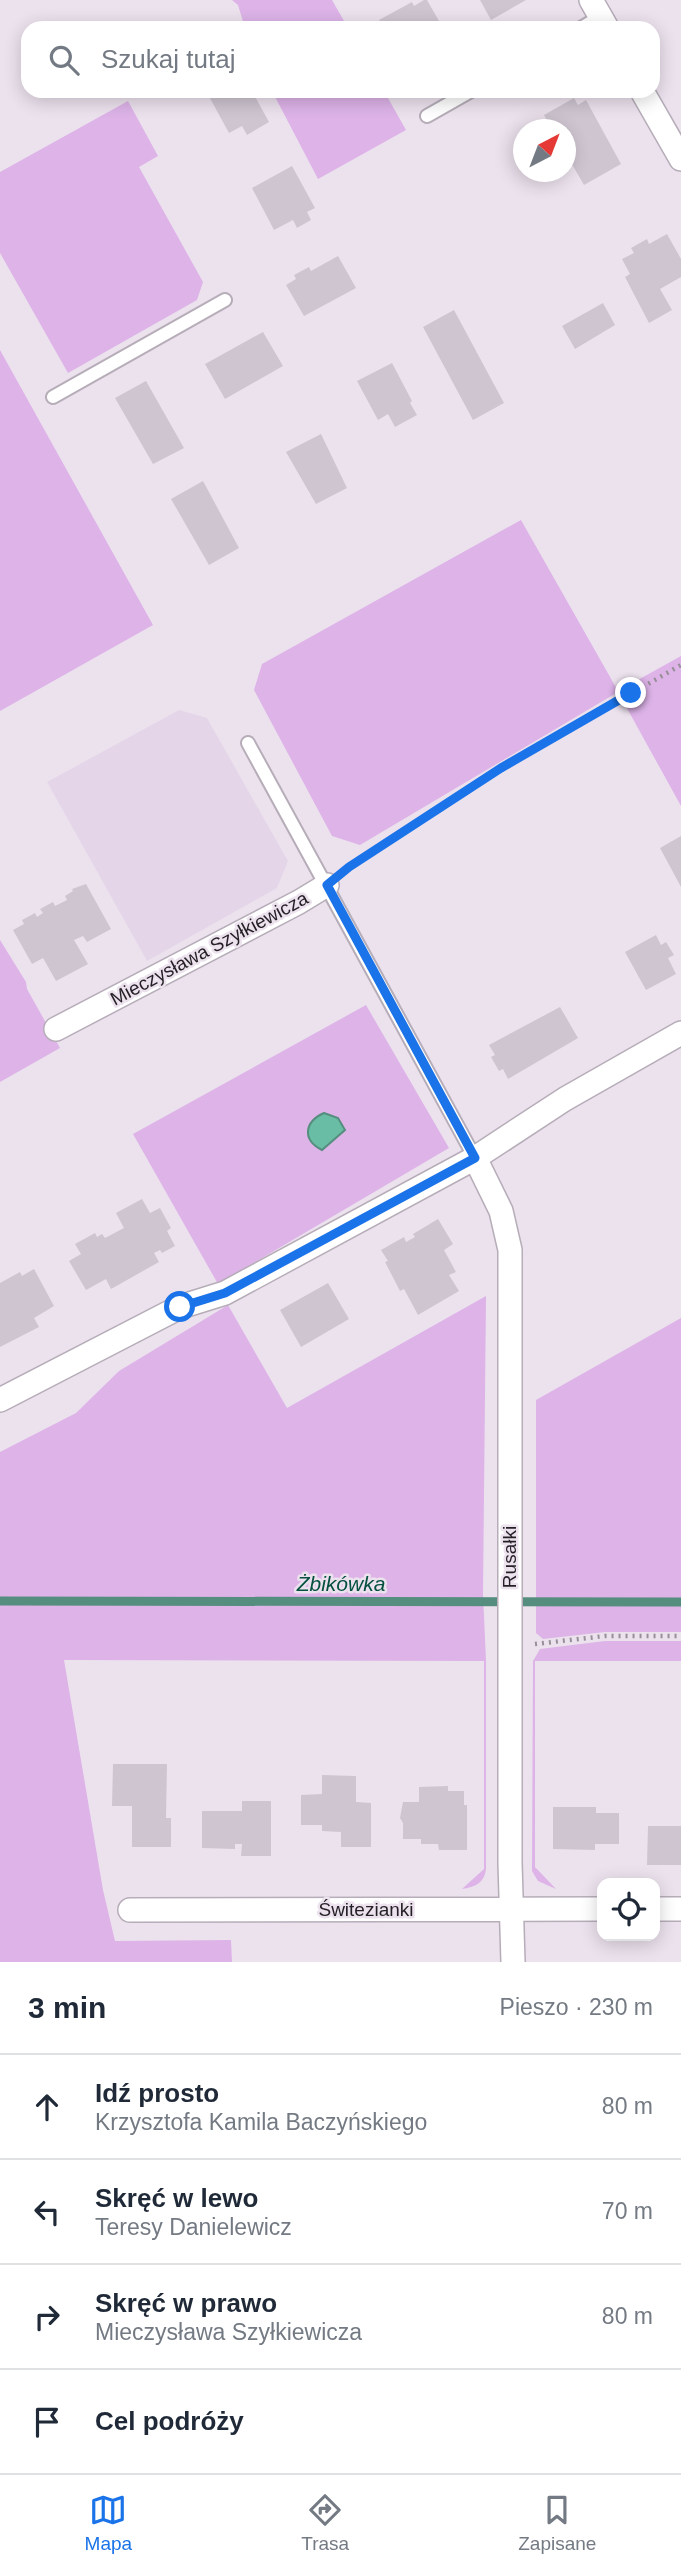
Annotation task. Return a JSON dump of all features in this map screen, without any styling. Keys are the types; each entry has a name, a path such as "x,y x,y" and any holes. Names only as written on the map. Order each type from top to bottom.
{"street":[{"path":"646,98 681,159"},
{"name":"Mieczysława Szyłkiewicza","path":"56,1029 327,885"},
{"path":"0,1400 180,1307 225,1293 475,1158 565,1099 681,1033"},
{"name":"Rusałki","path":"475,1158 498,1203 508,1233 510,1250 509,1563 518,1642 513,1962"},
{"name":"Świtezianki","path":"130,1910 597,1909"},
{"path":"660,1909 681,1909"}],"lane":[{"path":"427,116 459,98"},
{"path":"53,397 225,300"},
{"path":"248,743 475,1158"}],"path":[{"name":"Mieczysława Szyłkiewicza","path":"327,885 349,867 501,768 681,665"},
{"path":"518,1642 605,1636 681,1636"}],"shaded area":[{"path":"232,0 332,0 344,21 243,21 238,5"},
{"path":"276,98 388,98 406,130 318,179"},
{"path":"128,101 158,156 139,167 203,282 197,300 68,373 0,253 0,172"},
{"path":"0,350 153,625 0,711"},
{"path":"521,520 618,691 681,656 681,806 618,692 360,845 332,836 254,690 262,664"},
{"path":"179,710 207,718 288,861 277,888 147,961 47,782"},
{"path":"0,940 26,982 27,989 60,1048 0,1082"},
{"path":"366,1005 449,1148 218,1284 133,1134"},
{"path":"324,1113 338,1118 345,1130 322,1150 311,1141 308,1131 312,1121"},
{"path":"486,1296 483,1594 486,1661 486,1868 481,1881 462,1889 484,1869 484,1661 64,1660 103,1890 115,1941 231,1940 232,1962 0,1962 0,1452 76,1413 119,1371 228,1305 287,1408"},
{"path":"681,1318 681,1632 605,1632 543,1639 536,1633 536,1400"},
{"path":"605,1641 681,1641 681,1661 535,1661 535,1867 556,1889 538,1881 532,1871 533,1661 540,1649"}],"building":[{"path":"427,0 439,21 379,21 412,2 414,6"},
{"path":"480,0 526,0 491,20"},
{"path":"210,98 256,98 269,122 247,135 242,126 229,133"},
{"path":"574,98 578,105 586,100 621,164 584,185 576,171 576,119 546,119 544,115"},
{"path":"292,166 315,208 307,212 311,220 297,228 293,220 274,230 252,188"},
{"path":"667,234 681,259 681,277 660,289 672,310 649,323 625,277 630,274 622,259 634,253 631,248 647,239 649,244"},
{"path":"338,256 356,288 304,316 286,285 296,279 294,275 309,267 311,271"},
{"path":"603,303 615,325 575,349 562,326"},
{"path":"454,310 504,403 473,420 423,327"},
{"path":"263,332 283,366 225,399 205,364"},
{"path":"392,363 417,415 395,427 388,414 378,420 357,381"},
{"path":"146,381 184,448 153,464 115,398"},
{"path":"321,434 347,488 316,504 286,452"},
{"path":"203,481 239,548 209,565 171,499"},
{"path":"681,836 681,887 660,848"},
{"path":"86,884 111,929 87,942 83,936 74,940 88,964 56,981 43,958 32,964 13,930 24,924 22,920 35,913 37,917 43,913 40,909 53,902 55,906 67,900 65,896 73,891 72,889"},
{"path":"656,935 661,945 666,942 674,955 668,958 676,974 646,990 625,952"},
{"path":"560,1007 578,1038 508,1079 503,1069 499,1071 491,1057 495,1055 489,1045"},
{"path":"142,1199 150,1213 160,1208 171,1228 167,1231 175,1246 162,1253 160,1250 154,1253 159,1262 111,1289 106,1279 86,1290 69,1261 81,1254 75,1244 95,1233 97,1237 102,1234 105,1238 124,1228 116,1213"},
{"path":"438,1219 453,1244 444,1250 456,1272 449,1275 459,1291 418,1315 404,1289 400,1291 381,1250 404,1237 406,1242 415,1237 413,1234"},
{"path":"34,1269 54,1306 34,1318 39,1327 0,1347 0,1283 20,1272 22,1276"},
{"path":"328,1283 349,1319 301,1347 280,1310"},
{"path":"113,1764 167,1764 166,1818 171,1818 171,1847 132,1847 132,1806 112,1806"},
{"path":"322,1775 356,1776 356,1802 371,1803 371,1847 341,1847 341,1832 322,1831 322,1825 301,1825 301,1795 322,1794"},
{"path":"448,1786 448,1791 464,1791 464,1805 467,1805 467,1850 439,1850 438,1844 421,1844 421,1839 403,1839 403,1823 400,1818 403,1802 419,1802 419,1787"},
{"path":"242,1801 271,1801 271,1856 241,1856 242,1844 235,1844 235,1849 202,1848 202,1811 242,1811"},
{"path":"553,1807 596,1807 596,1813 619,1813 619,1844 595,1844 595,1850 553,1849"},
{"path":"648,1826 681,1826 681,1865 647,1865"}],"waterway":[{"name":"Żbikówka","path":"0,1601 681,1602"}],"route":[{"path":"180,1307 225,1293 475,1158 327,885 349,867 501,768 631,693"}]}
